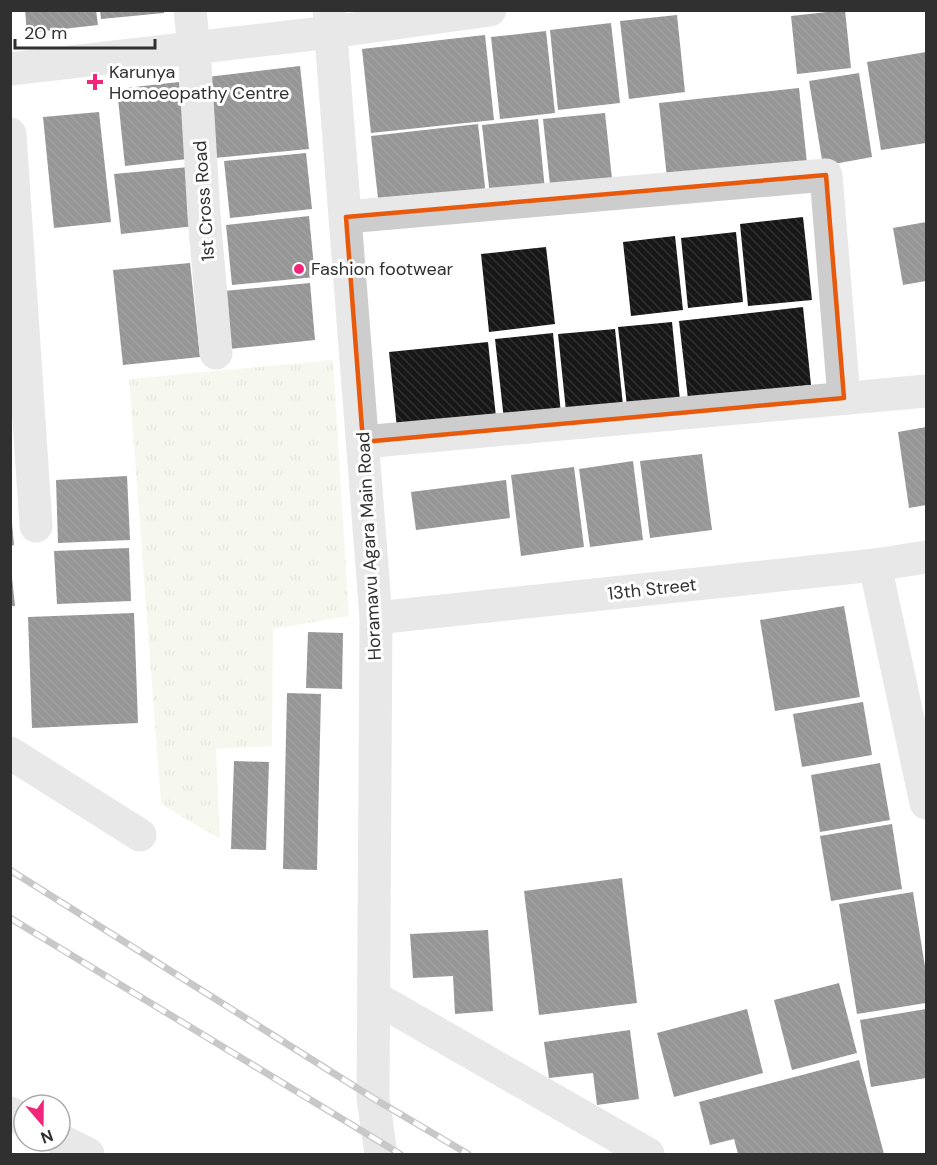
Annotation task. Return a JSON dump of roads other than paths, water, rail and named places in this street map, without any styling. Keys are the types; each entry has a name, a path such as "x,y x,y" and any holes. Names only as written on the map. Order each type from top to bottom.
{"street":[{"name":"1st Cross Road","path":"190,10 216,353"},
{"path":"10,69 194,48 330,21 490,10"},
{"name":"Horamavu Agara Main Road","path":"330,21 376,618 373,1098 381,1155"},
{"path":"10,134 36,526"},
{"path":"346,217 826,175 844,399"},
{"path":"363,442 927,391"},
{"name":"13th Street","path":"376,618 875,565 927,557"},
{"path":"875,565 927,803"},
{"path":"10,753 140,835"},
{"path":"374,997 648,1155"},
{"path":"72,1146 88,1155"}],"railway":[{"path":"10,870 373,1098 468,1154"},
{"path":"10,918 400,1154"}],"place":[{"name":"Karunya Homoeopathy Centre","path":"95,82"},
{"name":"Fashion footwear","path":"299,269"}]}
